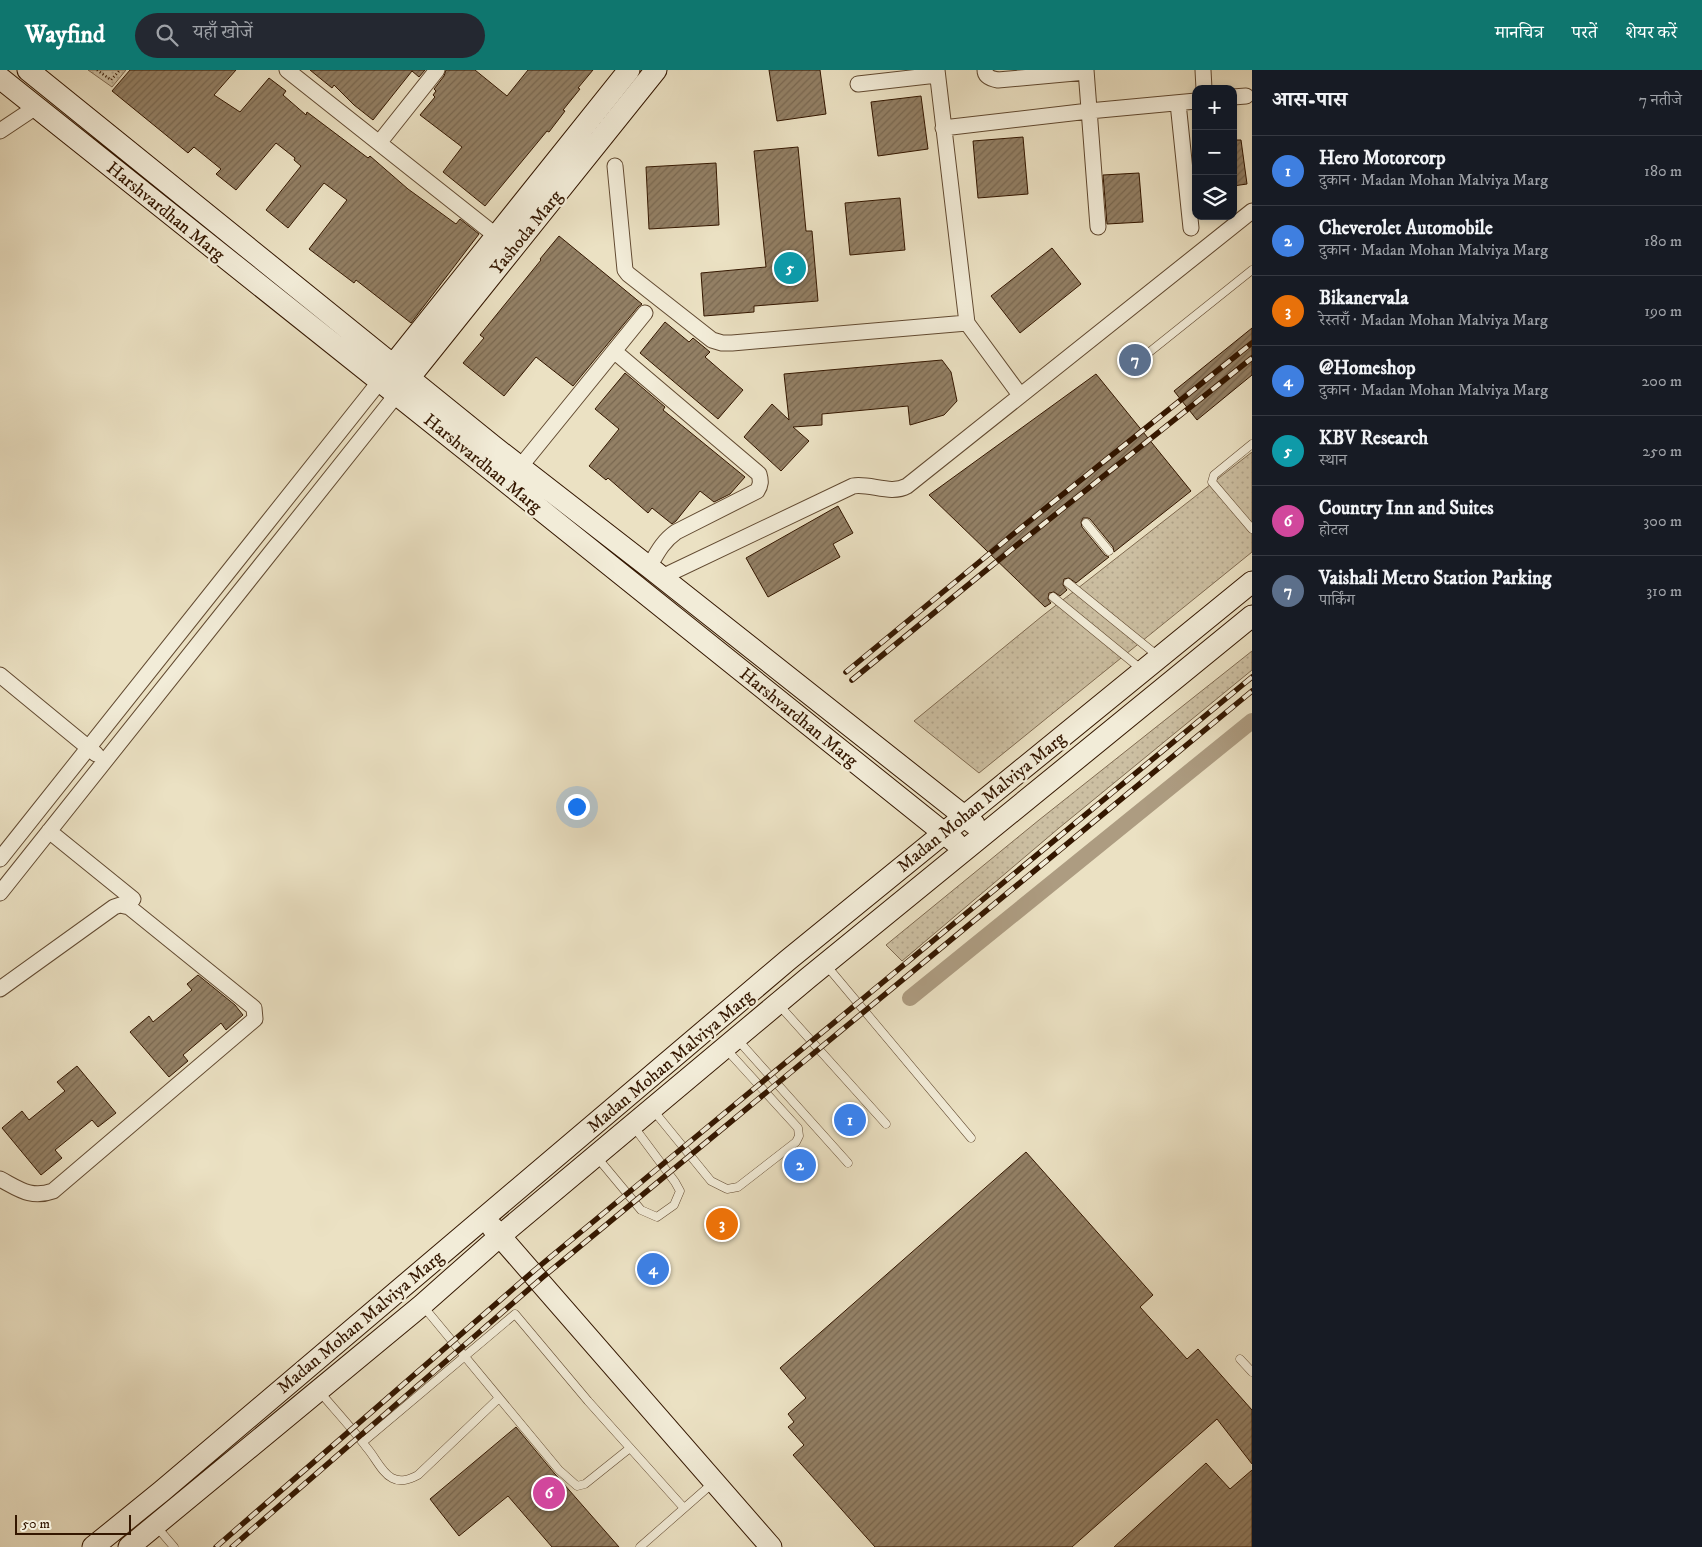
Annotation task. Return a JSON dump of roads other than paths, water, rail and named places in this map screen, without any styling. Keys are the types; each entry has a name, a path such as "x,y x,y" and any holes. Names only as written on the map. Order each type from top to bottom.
{"street":[{"name":"Harshvardhan Marg","path":"28,70 395,379 965,850"},
{"path":"287,70 505,242"},
{"path":"379,143 438,70"},
{"name":"Yashoda Marg","path":"505,242 629,70"},
{"name":"Yashoda Marg","path":"395,379 505,242 656,70"},
{"path":"985,70 985,73 990,78 998,80 1086,71 1098,227"},
{"path":"1203,70 1204,85"},
{"path":"858,84 937,73 967,323 1020,395"},
{"name":"Harshvardhan Marg","path":"0,78 395,379 520,467 656,572 985,833"},
{"path":"0,131 56,93"},
{"path":"943,128 1192,101"},
{"path":"1178,103 1190,228"},
{"path":"616,166 625,270 712,340 732,343 967,323"},
{"path":"656,572 853,486 860,485 896,490 902,488 1252,211"},
{"path":"520,467 645,313"},
{"path":"614,352 759,474 761,480 757,491 667,538 656,572"},
{"path":"0,859 89,748 395,379"},
{"path":"0,893 105,761 395,379"},
{"name":"Madan Mohan Malviya Marg","path":"93,1547 788,960 1252,582"},
{"name":"Madan Mohan Malviya Marg","path":"129,1547 422,1305 500,1236 825,964 1252,616"},
{"path":"0,675 105,761"},
{"path":"49,831 133,899"},
{"path":"0,989 96,919 120,905 129,907 254,1008 255,1019 53,1191 38,1195 27,1193 0,1179"},
{"path":"484,1218 771,1547"}],"lane":[{"path":"1127,370 1252,270"},
{"path":"1252,444 1214,475 1212,482 1252,530"},
{"path":"1086,523 1109,551"},
{"path":"1068,584 1159,657"},
{"path":"1053,597 1143,671"},
{"path":"825,964 971,1138"},
{"path":"778,1003 886,1124"},
{"path":"652,1109 711,1181 727,1189 738,1187 796,1142 799,1136 798,1128 730,1043"},
{"path":"730,1043 848,1163"},
{"path":"596,1156 641,1210 657,1217 674,1205 680,1192 675,1182 632,1125"},
{"path":"422,1305 559,1470 578,1486 585,1484 630,1448"},
{"path":"363,1442 515,1314 588,1401 683,1507"},
{"path":"1240,1358 1252,1372"},
{"path":"318,1390 363,1442 384,1471 392,1478 401,1481 411,1479 418,1474 499,1398"},
{"path":"640,1547 683,1507 714,1482"},
{"path":"156,1525 174,1547"}],"waterway":[{"path":"910,998 1252,721"}],"railway":[{"path":"846,672 1012,535 1252,343"},
{"path":"852,680 1017,545 1252,358"},
{"path":"216,1547 536,1269 1252,677"},
{"path":"232,1547 543,1277 1252,691"}],"place":[{"name":"KBV Research","path":"790,268"},
{"name":"Vaishali Metro Station Parking","path":"1135,360"},
{"name":"Hero Motorcorp","path":"850,1120"},
{"name":"Cheverolet Automobile","path":"800,1165"},
{"name":"Bikanervala","path":"722,1224"},
{"name":"@Homeshop","path":"653,1269"},
{"name":"Country Inn and Suites","path":"549,1493"}]}
